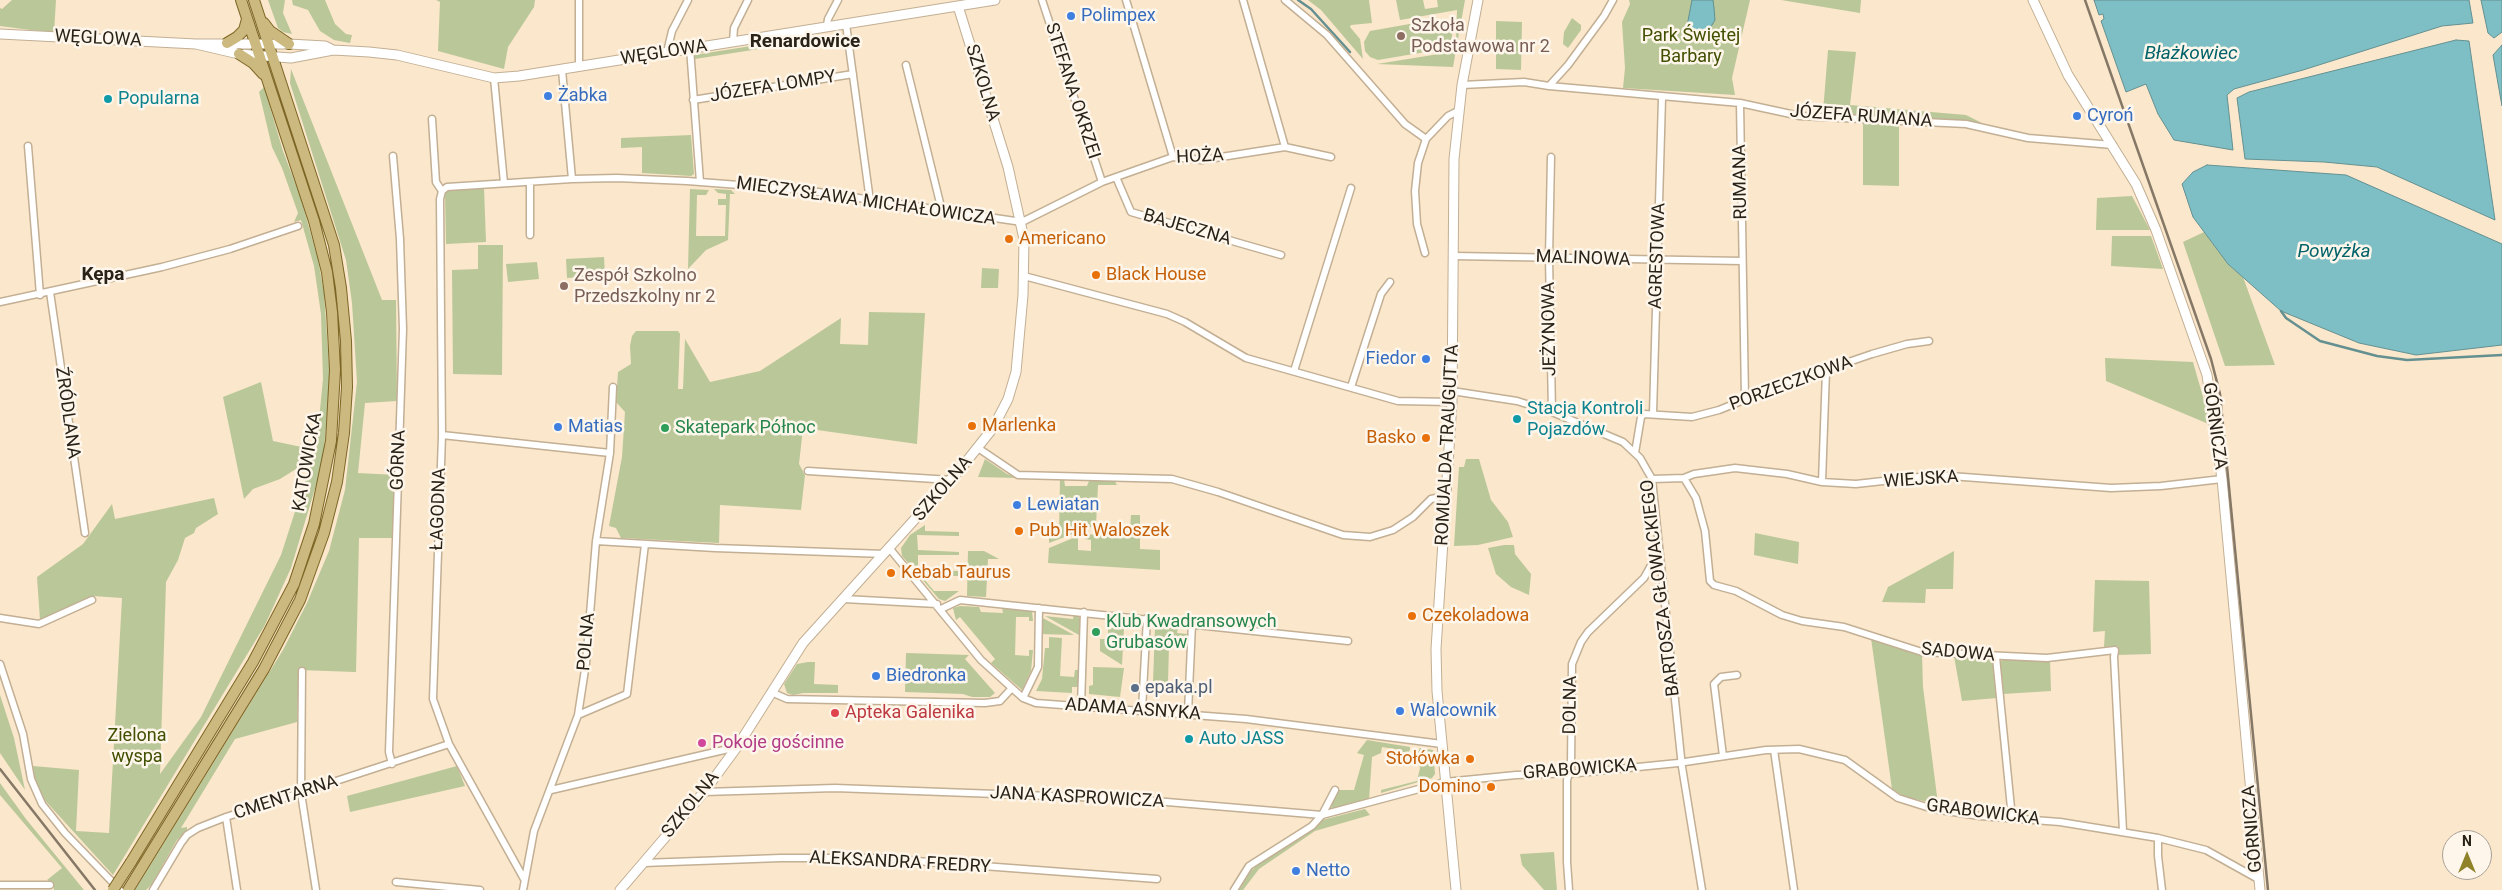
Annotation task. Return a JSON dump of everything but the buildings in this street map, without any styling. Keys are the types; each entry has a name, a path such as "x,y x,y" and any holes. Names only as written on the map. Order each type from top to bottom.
{"main road":[{"name":"KATOWICKA","path":"113,890 208,738 271,630 294,584 314,524 324,484 334,412 335,370 332,312 327,272 314,221 240,0"},
{"name":"KATOWICKA","path":"128,890 237,714 285,631 312,568 337,482 344,434 347,387 341,288 334,245 254,0"},
{"path":"227,43 244,30 247,19"},
{"path":"261,21 270,31 289,44"},
{"path":"239,54 253,63 268,81"}],"street":[{"path":"579,0 579,66"},
{"path":"667,52 672,32 688,0"},
{"path":"733,42 734,28 748,0"},
{"path":"827,26 828,19 838,0"},
{"name":"WĘGLOWA","path":"196,44 239,54 291,58 333,50 397,55 494,78 562,70 995,0"},
{"name":"STEFANA OKRZEI","path":"1042,0 1102,182"},
{"path":"1126,0 1173,157"},
{"path":"1243,0 1285,147"},
{"path":"1285,0 1327,35 1405,124 1426,139"},
{"name":"ROMUALDA TRAUGUTTA","path":"1456,890 1437,691 1436,649 1452,402 1454,160 1458,111 1478,0"},
{"path":"1549,86 1578,51 1604,16 1613,0"},
{"name":"GÓRNICZA","path":"2033,0 2068,75 2113,144 2136,184 2156,230 2207,375 2222,479 2260,890"},
{"name":"SZKOLNA","path":"620,890 704,792 737,747 803,643 888,551 978,448 993,428 1008,399 1016,372 1024,276 1022,222 1008,167 958,6"},
{"path":"846,24 870,201"},
{"name":"WĘGLOWA","path":"0,34 196,44 289,44 325,46 333,50"},
{"path":"690,48 700,182"},
{"path":"906,65 942,211"},
{"path":"562,70 572,179"},
{"name":"JÓZEFA LOMPY","path":"693,100 854,74"},
{"path":"494,78 504,183"},
{"name":"JÓZEFA RUMANA","path":"1462,85 1524,82 1662,98 1740,103 1800,116 1966,124 2028,138 2113,144"},
{"name":"AGRESTOWA","path":"1653,414 1662,98"},
{"name":"RUMANA","path":"1740,103 1745,398"},
{"path":"1425,253 1417,224 1415,191 1418,163 1426,139 1448,116 1458,111"},
{"name":"ŁAGODNA","path":"432,118 436,182 442,191 440,199 442,435 433,698 449,744 524,879"},
{"path":"28,146 40,295"},
{"name":"HOŻA","path":"1022,222 1102,182 1173,157 1202,160 1285,147 1331,157"},
{"name":"GÓRNA","path":"392,764 389,752 403,329 400,239 393,156"},
{"name":"JEŻYNOWA","path":"1551,157 1549,258 1552,412"},
{"name":"BAJECZNA","path":"1116,177 1131,212 1281,255"},
{"name":"MIECZYSŁAWA MICHAŁOWICZA","path":"442,191 447,187 572,179 617,178 700,182 804,190 1022,222"},
{"path":"530,182 530,235"},
{"path":"1294,371 1351,188"},
{"path":"0,302 40,295 230,249 298,226"},
{"name":"MALINOWA","path":"1454,256 1658,262 1742,261"},
{"path":"1024,276 1167,314 1185,322 1246,358 1398,401 1452,402"},
{"path":"1351,387 1381,294 1390,282"},
{"name":"ŹRÓDLANA","path":"50,292 84,533"},
{"name":"PORZECZKOWA","path":"1653,414 1692,417 1719,410 1745,398 1907,344 1929,341"},
{"path":"1822,482 1826,371"},
{"name":"POLNA","path":"522,890 534,831 578,716 586,663 596,541 610,453 613,387"},
{"name":"BARTOSZA GŁOWACKIEGO","path":"1452,391 1516,401 1552,412 1623,442 1635,454 1652,480 1682,762 1702,890"},
{"path":"1635,454 1641,417 1644,414 1653,414"},
{"path":"442,435 610,453"},
{"path":"978,448 1018,475 1172,479 1218,492 1343,536 1370,537 1393,530 1413,517 1431,499 1446,496"},
{"name":"WIEJSKA","path":"1652,480 1684,478 1694,474 1734,468 1787,474 1822,482 1856,484 1936,475 2112,488 2161,486 2222,479"},
{"path":"808,470 951,480"},
{"name":"SADOWA","path":"1684,478 1696,498 1707,544 1710,581 1714,586 1736,591 1782,615 1802,621 1844,627 1922,652 2047,658 2116,650 2114,657 2123,831"},
{"path":"596,541 888,551"},
{"path":"578,716 627,694 645,544"},
{"name":"ADAMA ASNYKA","path":"888,551 939,606 981,660 1023,698 1036,703 1188,713 1442,744"},
{"name":"DOLNA","path":"1569,890 1567,862 1571,672 1574,655 1588,632 1644,578 1659,552"},
{"path":"844,599 939,606 960,600 1147,618 1348,641"},
{"path":"0,618 39,624 92,600"},
{"path":"1023,698 1038,667 1039,608"},
{"path":"1081,706 1084,612"},
{"path":"1142,710 1147,618"},
{"path":"1188,713 1192,623"},
{"path":"1996,657 2012,818"},
{"path":"0,664 23,734 30,779 42,804 65,833 120,890"},
{"path":"302,670 301,793 316,890"},
{"path":"1723,756 1714,684 1721,676 1737,675"},
{"path":"771,692 787,699 985,703 1000,700 1012,688"},
{"name":"CMENTARNA","path":"153,890 187,836 198,828 226,817 449,744"},
{"path":"551,790 737,747"},
{"name":"GRABOWICKA","path":"1445,782 1516,774 1569,772 1682,762 1774,750 1799,749 1845,760 1898,798 1933,809 2123,831 2158,838 2206,850 2258,879"},
{"path":"1774,750 1794,890"},
{"name":"JANA KASPROWICZA","path":"704,792 835,788 875,789 1131,799 1322,815 1445,782"},
{"path":"1234,890 1249,866 1312,826 1322,815 1335,790"},
{"path":"226,817 236,890"},
{"path":"2158,838 2162,890"},
{"name":"ALEKSANDRA FREDRY","path":"643,863 781,858 876,858 1157,879"},
{"path":"396,882 480,890"},
{"path":"0,885 50,886"}],"green space":[{"path":"12,0 56,0 54,33 0,26 0,8 2,9"},
{"path":"268,0 285,0 283,13 292,34 283,32 278,28"},
{"path":"292,0 325,0 335,24 346,34 352,35 350,43 334,40 320,31 308,10 293,5"},
{"path":"436,0 535,0 534,7 508,47 504,69 438,51 440,2"},
{"path":"1308,0 1369,0 1372,23 1351,25 1350,27 1360,39 1363,59 1321,10"},
{"path":"1396,0 1423,0 1425,9 1438,7 1437,0 1465,0 1453,67 1377,64 1445,53 1450,51 1456,42 1457,10 1400,20"},
{"name":"Park Świętej Barbary","path":"1629,0 1750,0 1732,78 1735,95 1623,88 1625,68 1622,22 1630,4"},
{"path":"1781,0 1861,0 1860,13"},
{"path":"1572,18 1581,25 1581,30 1568,48 1563,44 1564,32"},
{"path":"1438,19 1448,23 1453,29 1451,42 1443,49 1378,60 1370,57 1365,51 1364,42 1370,31"},
{"path":"1496,21 1522,22 1521,70 1496,69"},
{"path":"815,36 816,40 695,59 694,55"},
{"path":"1828,50 1856,52 1850,105 1966,115 1982,123 1823,112"},
{"path":"291,69 382,300 396,300 397,401 365,403 358,473 396,475 394,538 359,538 356,672 299,670 297,722 235,739 181,828 187,827 187,830 177,840 152,884 146,890 135,890 283,650 307,603 329,551 345,490 357,382 352,303 346,260 290,83"},
{"name":"Zielona wyspa","path":"264,87 283,151 300,196 318,259 324,293 330,380 324,449 317,482 291,568 265,625 113,875 41,796 35,780 33,766 79,770 76,831 109,833 122,598 93,596 40,620 37,577 83,544 112,504 115,519 214,498 218,514 196,528 194,533 185,538 178,560 166,582 160,774 201,717 281,555 312,459 280,479 253,489 244,499 223,397 261,382 273,441 316,450 323,379 321,314 314,266 301,220 294,222 298,213 282,168 272,147 259,92"},
{"path":"1863,121 1899,123 1899,186 1863,185"},
{"path":"691,135 694,174 691,176 642,173 642,147 621,148 621,138"},
{"path":"484,188 486,242 446,244 445,193 450,190"},
{"path":"690,189 709,190 706,195 697,195 696,236 725,236 726,205 718,205 718,199 726,199 726,194 718,193 714,189 731,190 735,194 730,194 728,240 706,250 688,269"},
{"path":"2132,196 2150,230 2096,230 2097,198"},
{"path":"2204,232 2228,264 2243,277 2275,365 2225,366 2183,242"},
{"path":"2112,236 2151,236 2163,269 2111,266"},
{"path":"478,245 503,245 502,375 453,374 452,270 478,269"},
{"path":"604,257 605,276 567,278 566,259"},
{"path":"537,262 539,279 508,282 506,264"},
{"path":"982,268 999,269 998,288 981,288"},
{"path":"869,312 925,313 917,444 803,428 799,464 805,475 801,510 720,505 719,543 621,538 616,528 609,526 622,457 625,412 616,402 618,372 631,364 630,346 632,336 636,331 678,331 680,334 678,389 683,389 685,339 710,382 760,371 841,318 840,344 868,345"},
{"path":"2105,358 2193,362 2211,425 2106,381"},
{"path":"985,459 1007,474 1018,478 978,477"},
{"path":"1466,459 1479,459 1491,500 1508,522 1513,537 1478,545 1454,546 1459,467 1464,467"},
{"path":"1060,479 1064,479 1065,486 1087,486 1089,481 1114,480 1117,485 1098,485 1096,525 1049,543 1049,536 1059,536"},
{"path":"1131,515 1140,515 1140,549 1160,550 1160,570 1048,563 1049,548 1078,536 1078,550 1091,551 1091,540 1085,539 1085,534 1115,536 1122,530 1130,529"},
{"path":"925,525 925,531 959,532 959,536 917,535 918,550 959,552 959,555 918,555 918,570 959,571 959,576 924,575 924,579 934,591 959,591 945,601 939,599 902,556 901,548 910,535"},
{"path":"1755,533 1799,542 1798,564 1754,555"},
{"path":"1514,545 1515,554 1531,574 1529,595 1511,587 1496,574 1488,548"},
{"path":"968,551 984,551 999,559 988,559 986,597 967,596"},
{"path":"1954,551 1953,589 1926,589 1925,603 1882,602 1888,587"},
{"path":"2095,580 2149,581 2151,654 2118,655 2118,646 2104,647 2105,631 2093,632"},
{"path":"960,606 979,607 981,612 1003,613 1002,608 1032,611 1033,621 1029,621 1029,617 1016,617 1015,655 1029,656 1029,650 1033,650 1031,671 1022,690 991,663 995,659 960,617 956,620 953,608"},
{"path":"1074,614 1080,618 1079,635 1045,616 1073,619"},
{"path":"1041,617 1074,635 1040,634"},
{"path":"1126,619 1141,622 1141,627 1124,627 1122,665 1100,651 1100,639 1108,639 1108,628 1114,628 1115,621 1126,622"},
{"path":"1155,627 1178,628 1177,633 1188,634 1187,647 1169,646 1168,682 1153,682"},
{"path":"1049,637 1062,638 1060,676 1074,677 1075,670 1078,670 1078,687 1072,687 1072,693 1036,691 1042,679 1045,648 1049,648"},
{"path":"1871,638 1922,654 1923,687 1938,804 1905,797 1892,789"},
{"path":"906,653 969,655 965,659 995,693 990,697 972,697 963,694 905,692"},
{"path":"1954,656 1994,661 1997,698 1962,701"},
{"path":"2003,660 2050,660 2051,691 2003,694 2000,662"},
{"path":"815,662 814,684 838,685 838,693 803,693 793,695 787,693 784,684 797,664"},
{"path":"1093,667 1124,668 1120,697 1089,694 1089,686 1093,685"},
{"path":"0,695 14,738 25,790 0,753"},
{"path":"1367,740 1410,747 1410,749 1407,757 1400,756 1400,750 1382,747 1381,753 1372,757 1369,800 1332,811 1331,805 1339,790 1354,790 1364,755 1357,753"},
{"path":"1420,748 1433,750 1435,774 1432,778 1381,793 1381,790 1417,781 1420,768 1416,756"},
{"path":"457,766 465,786 350,812 347,796"},
{"path":"0,783 26,819 84,890 54,890 53,883 47,880 62,868 0,795"},
{"path":"1365,809 1370,815 1315,831 1259,869 1243,890 1238,890 1246,875 1266,858 1322,820"},
{"path":"1554,852 1557,890 1544,890 1522,865 1520,854"}],"water":[{"path":"1692,0 1713,0 1714,8 1715,20 1709,30 1696,37 1687,34 1686,31"},
{"name":"Błażkowiec","path":"2094,0 2469,0 2473,23 2442,26 2303,70 2234,89 2227,95 2233,150 2174,140 2158,114 2146,84 2126,92 2101,21 2104,19 2103,14 2099,15"},
{"path":"2481,0 2502,0 2502,32 2494,38 2488,33"},
{"path":"2456,40 2469,41 2495,220 2377,167 2324,162 2245,159 2237,98 2249,92"},
{"path":"2502,45 2502,106 2493,55"},
{"name":"Powyżka","path":"2207,165 2346,175 2502,244 2502,345 2416,355 2359,343 2281,311 2228,264 2193,217 2182,184 2193,172"}],"waterway":[{"path":"1298,0 1311,9 1350,52"},
{"path":"2281,311 2286,318 2320,341 2377,356 2407,360 2502,355"}],"railway":[{"path":"2085,0 2211,359 2220,394 2268,890"},
{"path":"0,769 95,890"}],"place":[{"name":"Polimpex","path":"1071,16"},
{"name":"Szkoła Podstawowa nr 2","path":"1401,36"},
{"name":"Żabka","path":"548,96"},
{"name":"Popularna","path":"108,99"},
{"name":"Cyroń","path":"2077,116"},
{"name":"Americano","path":"1009,239"},
{"name":"Black House","path":"1096,275"},
{"name":"Zespół Szkolno Przedszkolny nr 2","path":"564,286"},
{"name":"Fiedor","path":"1426,359"},
{"name":"Stacja Kontroli Pojazdów","path":"1517,419"},
{"name":"Marlenka","path":"972,426"},
{"name":"Matias","path":"558,427"},
{"name":"Skatepark Północ","path":"665,428"},
{"name":"Basko","path":"1426,438"},
{"name":"Lewiatan","path":"1017,505"},
{"name":"Pub Hit Waloszek","path":"1019,531"},
{"name":"Kebab Taurus","path":"891,573"},
{"name":"Czekoladowa","path":"1412,616"},
{"name":"Klub Kwadransowych Grubasów","path":"1096,632"},
{"name":"Biedronka","path":"876,676"},
{"name":"epaka.pl","path":"1135,688"},
{"name":"Walcownik","path":"1400,711"},
{"name":"Apteka Galenika","path":"835,713"},
{"name":"Auto JASS","path":"1189,739"},
{"name":"Pokoje gościnne","path":"702,743"},
{"name":"Stołówka","path":"1470,759"},
{"name":"Domino","path":"1491,787"},
{"name":"Netto","path":"1296,871"}],"district":[{"name":"Renardowice","path":"805,42"},
{"name":"Kępa","path":"103,275"}]}
